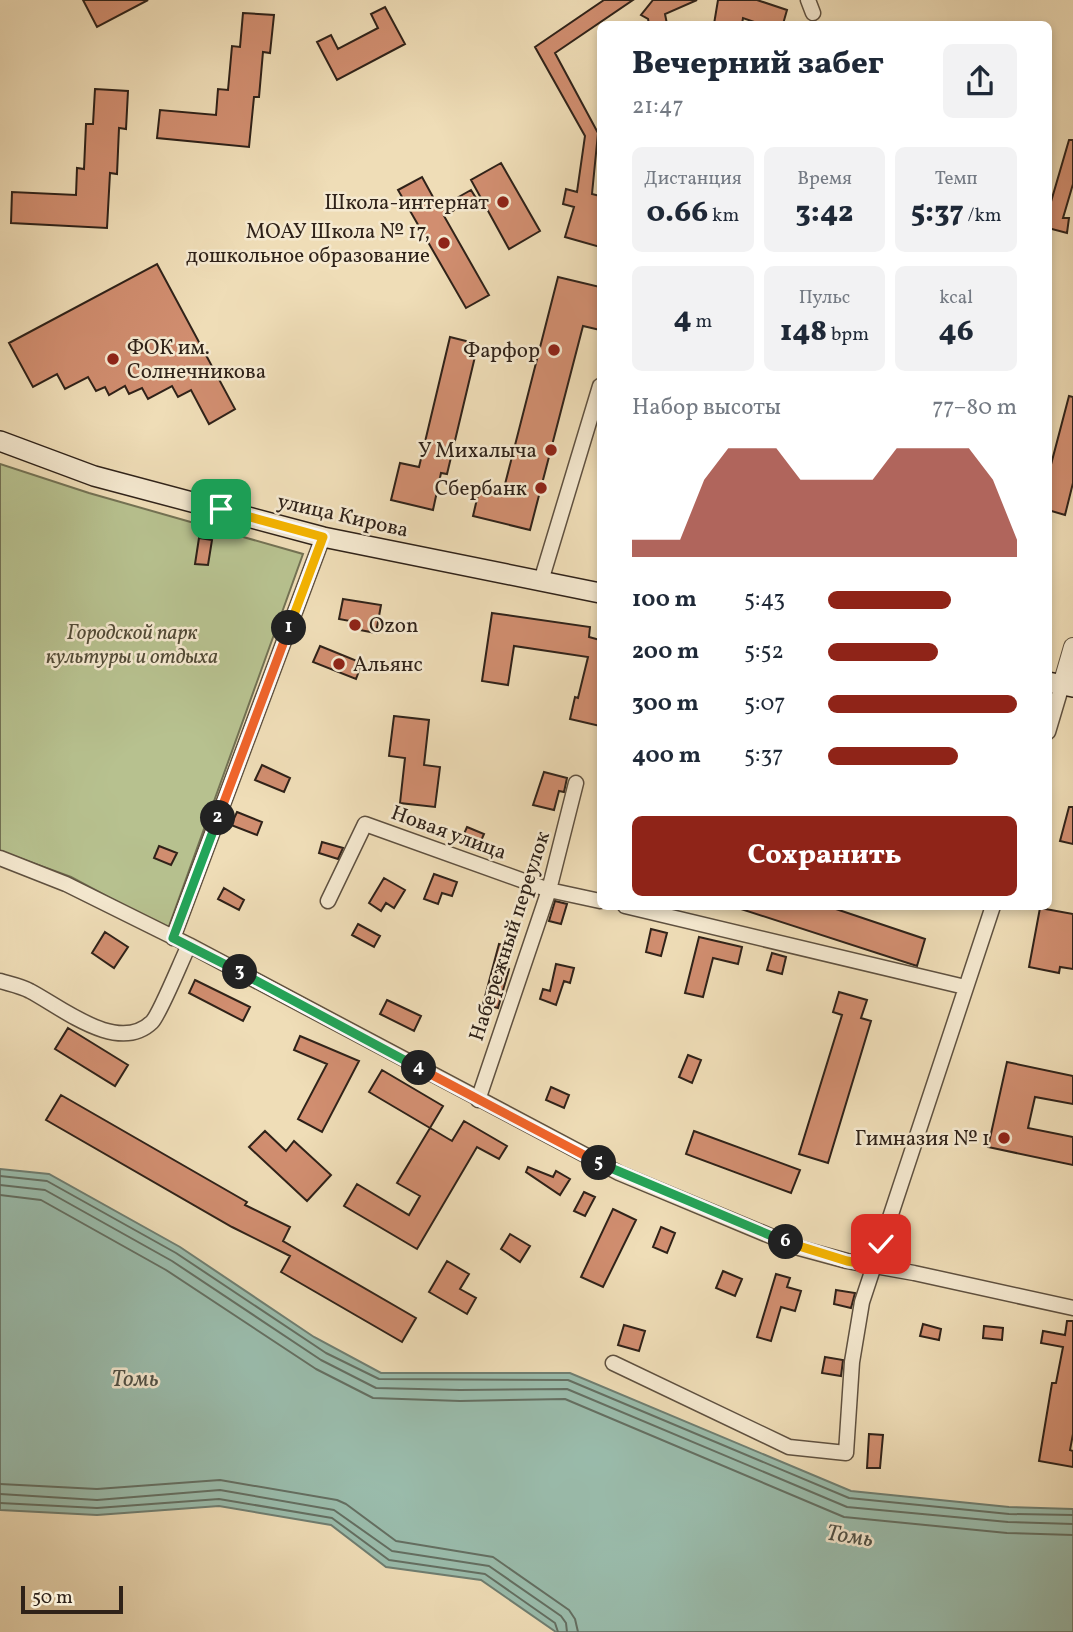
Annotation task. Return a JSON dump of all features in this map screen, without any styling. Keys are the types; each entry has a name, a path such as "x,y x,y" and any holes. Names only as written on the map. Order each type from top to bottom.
{"main road":[{"name":"улица Кирова","path":"0,441 94,475 323,537 597,592"}],"street":[{"path":"541,581 597,396"},
{"path":"173,938 323,537"},
{"path":"1052,718 1073,647"},
{"name":"Набережный переулок","path":"478,1100 549,890 576,783"},
{"name":"Новая улица","path":"328,901 365,824 549,890 597,900"},
{"path":"0,858 66,884 189,945 619,1173 799,1248 1073,1308"},
{"path":"642,910 965,987"},
{"path":"613,1363 789,1447 846,1453 852,1362 862,1303 992,910"},
{"path":"0,981 28,989 99,1029 117,1033 137,1031 153,1022 189,945"}],"green space":[{"name":"Городской парк культуры и отдыха","path":"0,464 89,493 303,554 168,929 71,877 0,851"}],"water":[{"name":"Томь","path":"0,1169 49,1174 180,1247 314,1337 381,1373 570,1373 851,1491 1009,1507 1073,1509 1073,1632 556,1632 481,1580 386,1567 331,1525 219,1506 97,1515 0,1510"}],"building":[{"path":"83,0 148,0 97,27"},
{"path":"604,0 633,0 602,21 597,21 597,24 555,53 597,131 592,194 597,195 597,246 565,237 574,207 563,204 566,189 577,192 585,136 535,47"},
{"path":"653,0 697,0 665,14 666,21 648,21 641,15"},
{"path":"718,0 757,0 787,10 784,21 752,21 743,18 742,21 714,21"},
{"path":"385,7 405,44 337,80 317,42 331,35 338,49 378,28 371,14"},
{"path":"243,13 274,15 270,53 263,52 259,97 254,97 249,147 157,138 160,110 216,115 218,89 228,90 232,46 240,47"},
{"path":"95,89 128,91 126,129 119,128 117,174 110,173 107,228 11,223 12,192 76,195 77,168 84,169 86,124 93,124"},
{"path":"1069,140 1073,140 1073,184 1063,218 1069,218 1067,233 1052,229 1052,198"},
{"name":"Школа-интернат","path":"501,163 540,231 509,249 471,180"},
{"name":"МОАУ Школа № 17, дошкольное образование","path":"422,177 439,208 471,190 476,198 444,216 489,295 466,308 398,190"},
{"name":"ФОК им. Солнечникова","path":"157,264 235,409 209,424 191,390 178,397 172,386 148,399 142,388 129,394 125,386 109,395 105,387 96,391 88,377 65,389 57,374 33,387 9,343"},
{"path":"558,277 597,286 597,329 583,326 530,530 473,516 480,486 503,492"},
{"path":"450,337 478,344 447,474 441,473 433,510 391,500 400,463 419,467"},
{"path":"1069,396 1073,397 1073,483 1065,515 1052,511 1052,461"},
{"path":"199,538 212,540 208,565 195,564"},
{"path":"343,599 381,605 376,633 349,628 350,621 339,619"},
{"path":"492,613 590,627 589,637 597,639 597,725 570,719 588,657 514,646 508,685 482,681"},
{"path":"320,646 362,663 356,679 313,662"},
{"path":"394,716 429,720 424,765 440,767 435,807 400,803 405,758 389,756"},
{"path":"262,765 290,778 284,792 255,780"},
{"path":"544,772 567,778 564,792 559,791 554,810 533,805"},
{"path":"1069,807 1073,807 1073,844 1060,841"},
{"path":"237,812 262,822 257,835 231,825"},
{"path":"467,827 484,834 477,850 460,843"},
{"path":"322,842 343,848 338,859 319,853"},
{"path":"159,846 177,853 171,865 154,858"},
{"path":"434,874 457,882 452,896 442,893 438,904 424,899"},
{"path":"384,878 405,890 394,908 386,903 381,911 369,903"},
{"path":"224,888 244,900 239,910 218,899"},
{"path":"555,901 567,904 561,924 549,921"},
{"path":"744,910 839,910 925,939 917,966"},
{"path":"1040,910 1073,914 1073,969 1060,967 1059,973 1029,967"},
{"path":"358,924 380,936 374,947 352,935"},
{"path":"651,929 667,933 661,956 646,952"},
{"path":"105,932 128,947 114,968 92,953"},
{"path":"699,937 742,947 738,964 713,958 703,997 685,993"},
{"path":"499,944 510,947 505,967 509,969 498,1008 483,1004"},
{"path":"772,953 786,957 782,974 767,970"},
{"path":"556,964 574,968 570,983 564,981 556,1005 540,999 543,989 550,991"},
{"path":"195,980 250,1007 243,1021 189,993"},
{"path":"839,992 867,1000 861,1018 871,1021 828,1163 799,1154 842,1015 833,1012"},
{"path":"387,1000 421,1016 414,1031 380,1014"},
{"path":"68,1028 128,1065 115,1086 55,1049"},
{"path":"300,1036 359,1061 322,1132 298,1119 327,1064 294,1050"},
{"path":"688,1055 701,1060 692,1083 679,1077"},
{"path":"1007,1062 1073,1076 1073,1104 1035,1097 1028,1128 1073,1137 1073,1165 988,1147"},
{"path":"382,1070 443,1106 430,1128 369,1092"},
{"path":"551,1087 569,1095 564,1108 546,1100"},
{"path":"61,1095 247,1202 245,1205 290,1227 283,1241 416,1318 402,1342 281,1272 290,1256 232,1227 46,1120"},
{"path":"464,1121 507,1146 499,1159 477,1147 417,1249 344,1206 357,1184 409,1215 420,1196 397,1183 430,1128 452,1141"},
{"path":"265,1131 286,1151 294,1141 331,1175 307,1201 249,1147"},
{"path":"694,1131 800,1170 791,1193 686,1154"},
{"path":"528,1167 553,1177 556,1171 570,1179 560,1195 526,1172"},
{"path":"584,1192 595,1197 585,1216 574,1211"},
{"path":"613,1209 636,1220 603,1287 581,1277"},
{"path":"661,1227 675,1233 667,1253 653,1247"},
{"path":"510,1234 530,1246 520,1262 501,1249"},
{"path":"447,1261 469,1274 460,1289 476,1298 467,1314 429,1292"},
{"path":"723,1271 742,1279 735,1296 716,1288"},
{"path":"776,1274 790,1278 787,1287 801,1291 795,1311 781,1307 771,1341 757,1337"},
{"path":"836,1290 855,1293 851,1308 834,1304"},
{"path":"1067,1321 1073,1321 1073,1434 1070,1450 1073,1451 1073,1467 1039,1461 1052,1383 1056,1383 1063,1347 1041,1343 1043,1331 1065,1335"},
{"path":"923,1324 941,1329 939,1340 920,1336"},
{"path":"624,1325 645,1331 639,1351 618,1345"},
{"path":"984,1326 1003,1328 1002,1340 983,1338"},
{"path":"825,1357 843,1360 841,1376 822,1373"},
{"path":"869,1434 883,1435 880,1468 867,1468"}],"place":[{"name":"Школа-интернат","path":"503,202"},
{"name":"МОАУ Школа № 17, дошкольное образование","path":"444,243"},
{"name":"Фарфор","path":"554,350"},
{"name":"ФОК им. Солнечникова","path":"113,359"},
{"name":"У Михалыча","path":"551,450"},
{"name":"Сбербанк","path":"541,488"},
{"name":"Ozon","path":"355,625"},
{"name":"Альянс","path":"339,664"},
{"name":"Гимназия № 1","path":"1004,1138"}],"route":[{"path":"221,509 323,537 173,938 619,1173 799,1248 875,1266 881,1244"}]}
